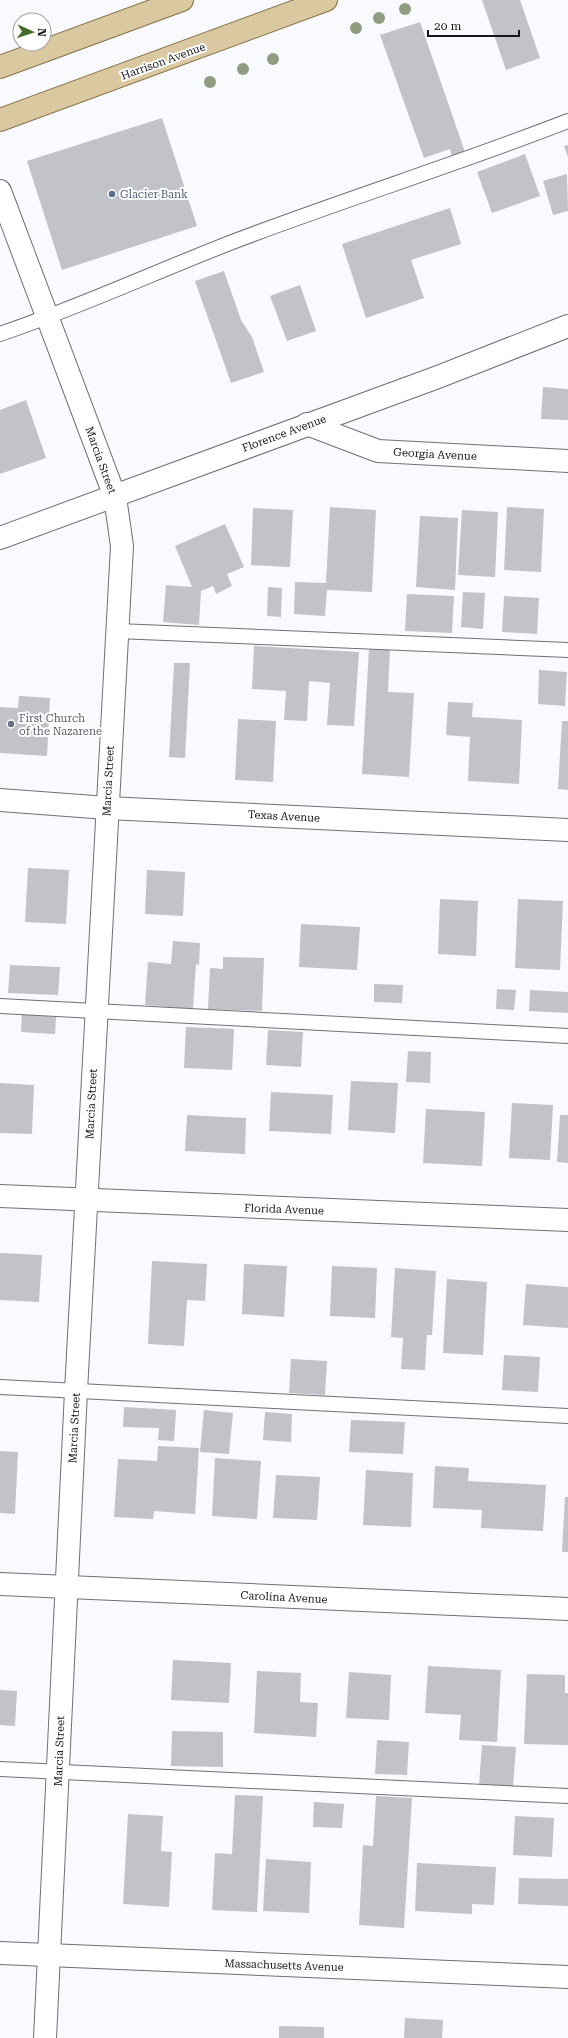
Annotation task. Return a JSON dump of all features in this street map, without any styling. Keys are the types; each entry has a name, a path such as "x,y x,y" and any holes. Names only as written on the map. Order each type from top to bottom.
{"main road":[{"path":"0,67 182,0"},
{"name":"Harrison Avenue","path":"0,120 326,0"}],"street":[{"name":"Marcia Street","path":"0,191 115,497 122,546 76,1391 45,2038"},
{"name":"Florence Avenue","path":"0,538 438,377 568,326"},
{"name":"Georgia Avenue","path":"307,424 378,451 568,461"},
{"name":"Texas Avenue","path":"0,800 107,808 568,830"},
{"name":"Florida Avenue","path":"0,1196 86,1201 568,1220"},
{"name":"Carolina Avenue","path":"0,1584 568,1609"},
{"name":"Massachusetts Avenue","path":"0,1953 568,1977"}],"lane":[{"path":"0,334 47,318 235,241 506,145 568,121"},
{"path":"117,631 568,650"},
{"path":"0,1006 568,1036"},
{"path":"0,1387 568,1416"},
{"path":"0,1769 568,1796"}],"building":[{"path":"482,0 520,0 540,58 506,70"},
{"path":"420,22 465,152 452,157 450,149 424,158 380,35"},
{"name":"Glacier Bank","path":"162,118 197,226 62,270 27,161"},
{"path":"568,145 568,157 564,146"},
{"path":"525,154 540,196 492,213 477,172"},
{"path":"567,174 568,211 553,215 543,181"},
{"path":"450,208 461,244 411,260 424,298 366,318 342,244"},
{"path":"224,271 241,320 252,337 264,372 231,383 195,281"},
{"path":"300,285 316,331 287,341 270,296"},
{"path":"543,387 568,389 568,420 541,419"},
{"path":"26,400 46,458 0,474 0,410"},
{"path":"330,507 376,510 372,592 327,590 325,616 294,614 295,582 326,583"},
{"path":"507,507 544,509 541,572 504,570"},
{"path":"253,508 293,510 290,567 251,565"},
{"path":"462,510 498,512 495,577 458,575"},
{"path":"420,516 458,518 455,590 416,587"},
{"path":"225,524 244,567 227,574 232,586 216,594 213,586 201,591 199,625 163,622 166,585 192,587 175,546"},
{"path":"268,587 282,588 281,617 267,616"},
{"path":"463,592 485,593 483,629 461,627"},
{"path":"407,594 454,596 452,633 405,631"},
{"path":"504,596 539,598 537,634 502,632"},
{"path":"254,646 359,652 354,726 327,725 330,683 309,681 307,721 284,720 286,691 252,689"},
{"path":"369,648 390,650 388,692 414,693 409,777 362,774"},
{"path":"174,663 190,663 185,758 169,757"},
{"path":"539,670 567,672 565,706 538,704"},
{"path":"19,696 50,698 47,756 0,753 0,707 18,708"},
{"path":"448,702 473,703 472,717 522,720 519,784 468,781 470,737 446,735"},
{"path":"238,719 276,721 273,782 235,780"},
{"path":"562,721 568,721 568,790 558,789"},
{"path":"28,868 69,870 66,924 25,922"},
{"path":"147,870 185,872 183,916 145,914"},
{"path":"440,899 478,901 476,956 438,954"},
{"path":"518,899 563,901 560,970 515,968"},
{"path":"301,924 360,927 357,970 299,967"},
{"path":"173,941 200,943 199,965 196,964 193,1009 145,1005 148,962 171,964"},
{"path":"223,957 264,958 262,1011 208,1009 210,968 223,969"},
{"path":"10,965 60,967 58,995 8,993"},
{"path":"374,984 403,985 402,1003 374,1002"},
{"path":"497,989 516,990 514,1010 496,1009"},
{"path":"530,990 568,992 568,1013 529,1011"},
{"path":"22,1014 56,1017 55,1034 21,1032"},
{"path":"186,1027 234,1029 232,1070 184,1068"},
{"path":"268,1030 303,1032 301,1067 266,1065"},
{"path":"408,1051 431,1052 430,1083 406,1082"},
{"path":"351,1081 398,1083 395,1133 348,1130"},
{"path":"0,1083 34,1085 32,1134 0,1133"},
{"path":"271,1092 333,1095 331,1134 269,1131"},
{"path":"512,1103 553,1105 550,1160 509,1158"},
{"path":"426,1109 485,1112 482,1166 423,1163"},
{"path":"187,1115 246,1118 245,1154 185,1151"},
{"path":"560,1115 568,1115 568,1163 557,1162"},
{"path":"0,1253 42,1255 39,1302 0,1300"},
{"path":"152,1261 207,1264 205,1301 187,1300 184,1346 148,1344"},
{"path":"244,1264 287,1266 284,1317 242,1314"},
{"path":"332,1266 377,1268 375,1318 330,1316"},
{"path":"395,1268 436,1271 432,1335 427,1335 425,1370 401,1369 403,1338 391,1337"},
{"path":"447,1279 487,1282 483,1355 443,1353"},
{"path":"526,1284 568,1287 568,1328 523,1325"},
{"path":"504,1355 540,1357 538,1392 502,1390"},
{"path":"291,1359 327,1361 325,1395 289,1393"},
{"path":"124,1407 176,1410 174,1441 158,1440 159,1428 123,1427"},
{"path":"204,1410 233,1413 229,1454 200,1452"},
{"path":"265,1412 292,1414 291,1442 263,1440"},
{"path":"351,1420 405,1422 403,1454 349,1452"},
{"path":"158,1446 199,1448 195,1514 154,1511 153,1519 114,1517 118,1459 157,1461"},
{"path":"0,1451 18,1452 15,1514 0,1513"},
{"path":"215,1458 261,1461 257,1519 212,1516"},
{"path":"435,1466 469,1468 468,1481 546,1485 543,1531 481,1528 482,1510 433,1508"},
{"path":"366,1470 413,1473 411,1527 363,1525"},
{"path":"276,1475 320,1477 317,1520 273,1518"},
{"path":"565,1497 568,1497 568,1552 562,1552"},
{"path":"173,1660 231,1663 229,1703 171,1700"},
{"path":"428,1666 501,1670 497,1742 459,1740 461,1715 425,1713"},
{"path":"257,1671 301,1673 300,1702 318,1703 316,1737 254,1733"},
{"path":"349,1672 391,1675 389,1720 346,1718"},
{"path":"527,1674 565,1675 565,1693 568,1693 568,1745 524,1744"},
{"path":"0,1690 17,1691 15,1726 0,1725"},
{"path":"172,1731 223,1732 223,1767 171,1766"},
{"path":"377,1740 409,1742 407,1775 375,1774"},
{"path":"482,1745 516,1747 513,1787 479,1785"},
{"path":"235,1795 263,1796 257,1912 212,1910 215,1853 232,1854"},
{"path":"376,1796 412,1798 404,1928 359,1925 363,1845 373,1846"},
{"path":"314,1802 344,1804 342,1828 313,1827"},
{"path":"128,1814 163,1816 161,1851 172,1852 169,1907 123,1904"},
{"path":"515,1816 554,1818 552,1857 513,1855"},
{"path":"266,1859 311,1862 309,1913 263,1911"},
{"path":"417,1863 496,1867 494,1905 472,1904 472,1914 415,1911"},
{"path":"519,1878 568,1879 568,1906 518,1904"},
{"path":"405,2018 443,2020 442,2038 404,2038"},
{"path":"279,2026 324,2027 324,2038 279,2038"}],"place":[{"name":"Glacier Bank","path":"112,194"},
{"name":"First Church of the Nazarene","path":"11,724"}]}
